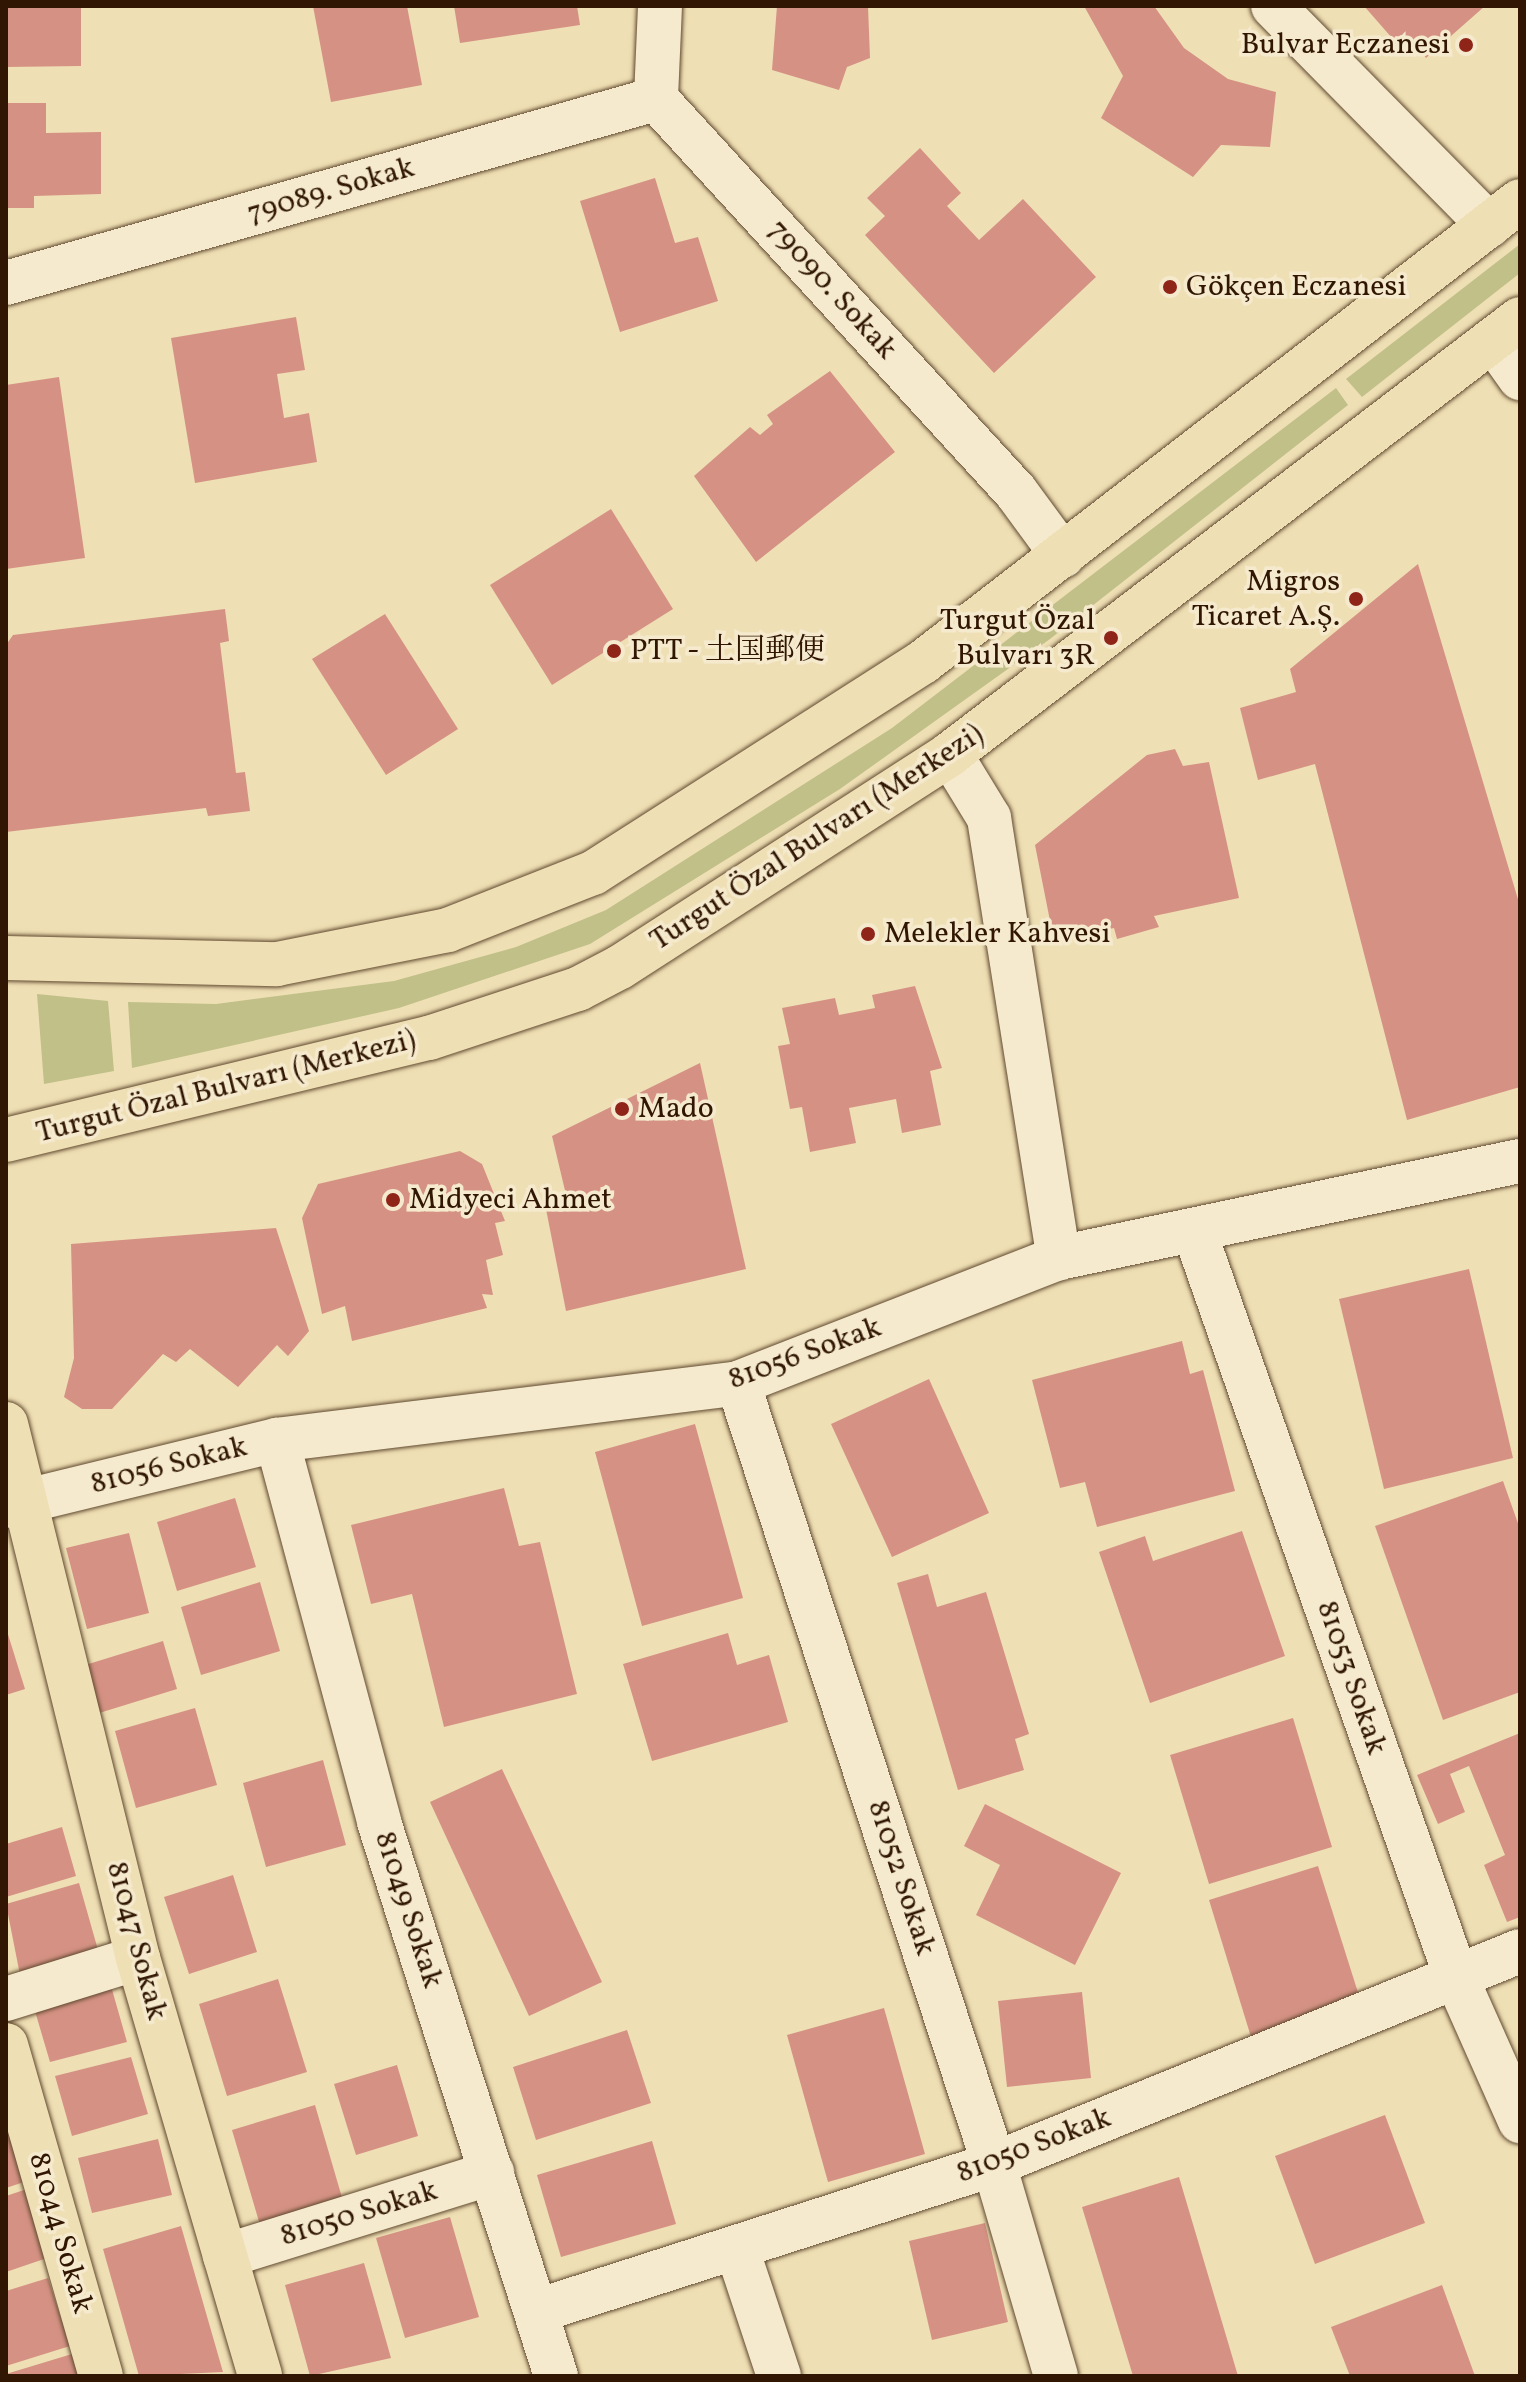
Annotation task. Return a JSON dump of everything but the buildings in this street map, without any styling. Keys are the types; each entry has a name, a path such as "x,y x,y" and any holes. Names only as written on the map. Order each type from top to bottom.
{"main road":[{"path":"6,958 277,964 448,930 593,873 780,758 1063,556 1505,213"},
{"name":"Turgut Özal Bulvarı (Merkezi)","path":"6,1140 429,1038 578,989 736,896 950,754 1507,329"},
{"name":"81047 Sokak","path":"6,1424 18,1503 138,1958 260,2376"},
{"name":"81044 Sokak","path":"6,2045 101,2376"}],"street":[{"path":"656,99 660,6"},
{"path":"1273,6 1505,213"},
{"name":"79089. Sokak","path":"6,283 656,99"},
{"name":"79090. Sokak","path":"656,99 1016,492 1063,556"},
{"path":"1507,329 1520,378"},
{"path":"950,754 989,818 1059,1258"},
{"name":"81056 Sokak","path":"18,1503 277,1440 738,1383 1059,1258 1520,1161"},
{"name":"81053 Sokak","path":"1194,1230 1456,1977 1520,2121"},
{"name":"81052 Sokak","path":"738,1383 994,2164 1056,2376"},
{"name":"81049 Sokak","path":"277,1440 379,1822 556,2376"},
{"name":"81050 Sokak","path":"537,2311 994,2164 1520,1951"},
{"path":"6,1999 138,1958"},
{"name":"81050 Sokak","path":"225,2256 492,2173"},
{"path":"737,2249 779,2376"}],"shaded area":[{"path":"1520,244 1520,273 1362,397 1346,379"},
{"path":"1336,388 1348,405 1050,639 840,789 590,944 399,1008 132,1068 128,1002 216,1004 394,981 516,947 606,910 892,728"},
{"path":"37,994 108,1001 114,1071 44,1084"}],"place":[{"name":"Bulvar Eczanesi","path":"1466,45"},
{"name":"Gökçen Eczanesi","path":"1170,287"},
{"name":"Migros Ticaret A.Ş.","path":"1356,599"},
{"name":"Turgut Özal Bulvarı 3R","path":"1111,638"},
{"name":"PTT - 土国郵便","path":"614,651"},
{"name":"Melekler Kahvesi","path":"868,934"},
{"name":"Mado","path":"622,1109"},
{"name":"Midyeci Ahmet","path":"393,1200"}]}
